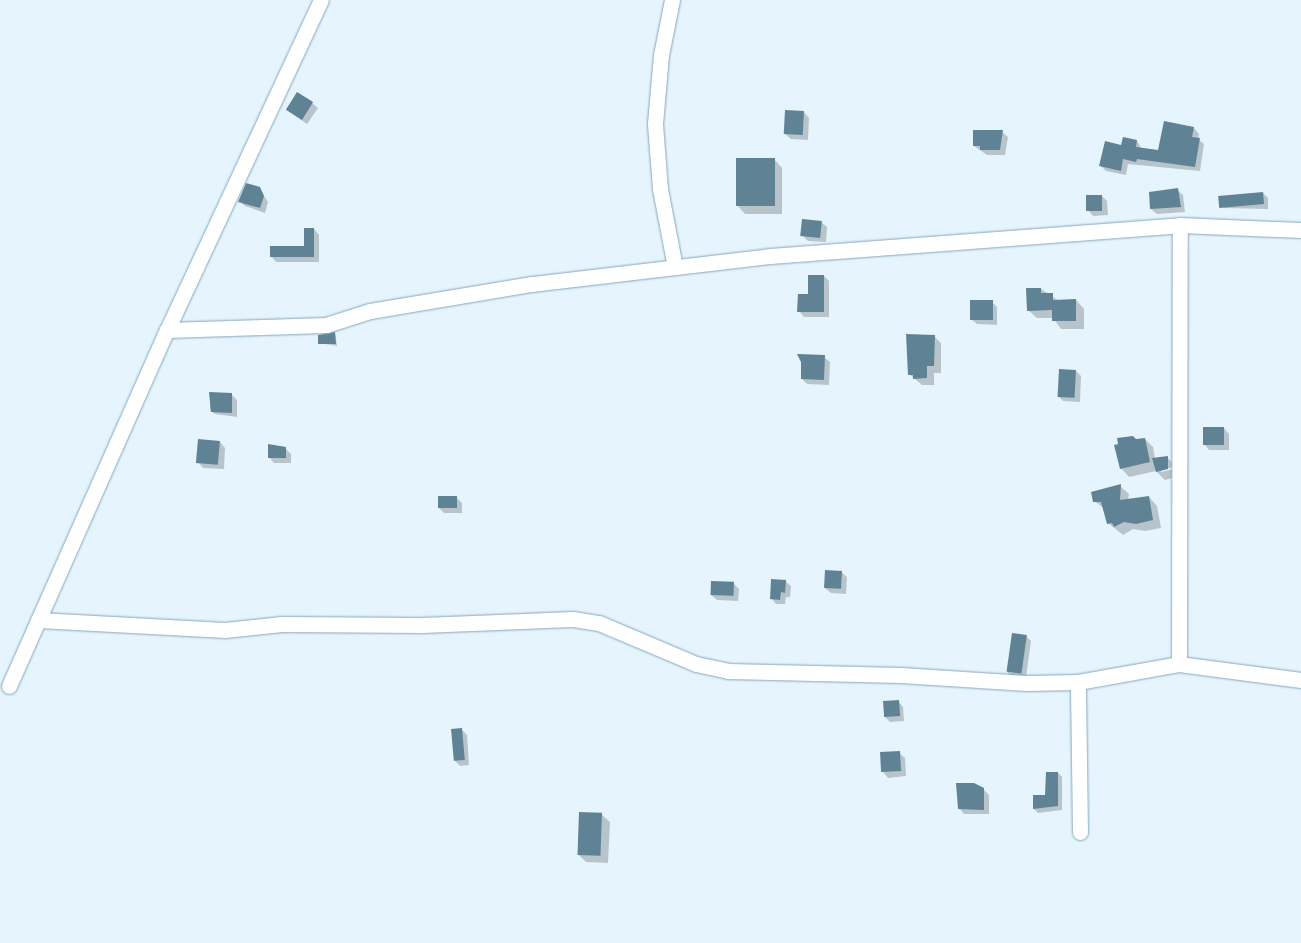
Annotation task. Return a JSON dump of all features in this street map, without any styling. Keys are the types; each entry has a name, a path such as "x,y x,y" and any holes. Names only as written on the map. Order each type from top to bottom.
{"street":[{"path":"9,686 168,330 321,0"},
{"path":"672,0 661,55 655,124 660,189 675,267"},
{"path":"168,330 326,325 370,311 532,284 770,256 1180,225 1301,230"},
{"path":"1179,664 1180,225"},
{"path":"38,620 225,630 282,624 422,625 573,619 599,623 696,664 728,672 901,675 1026,683 1078,682 1179,664 1301,680"},
{"path":"1078,682 1080,832"}],"building":[{"path":"297,92 313,102 302,120 286,110"},
{"path":"785,110 804,111 803,135 784,134"},
{"path":"1164,121 1194,127 1192,137 1200,138 1195,167 1137,159 1136,162 1123,159 1121,171 1099,166 1105,141 1121,145 1123,137 1137,140 1136,147 1158,150"},
{"path":"973,130 1003,130 1000,150 980,150 980,146 973,146"},
{"path":"736,158 775,158 775,206 736,206"},
{"path":"246,183 260,187 264,196 260,208 238,202"},
{"path":"1178,188 1181,207 1150,209 1149,192"},
{"path":"1263,192 1264,204 1219,208 1218,196"},
{"path":"1086,195 1102,195 1102,211 1086,211"},
{"path":"802,219 822,221 820,238 800,236"},
{"path":"304,228 314,228 314,257 270,257 270,246 304,246"},
{"path":"808,275 824,275 824,312 797,312 798,294 808,294"},
{"path":"1026,288 1041,288 1041,293 1053,293 1053,300 1076,299 1076,321 1052,321 1052,310 1027,311"},
{"path":"970,300 993,300 993,320 970,320"},
{"path":"335,332 336,344 318,344 318,335"},
{"path":"906,334 935,335 934,366 927,366 927,378 913,379 913,375 908,375"},
{"path":"797,354 825,355 824,380 801,379 801,362"},
{"path":"1059,369 1076,370 1075,398 1058,397"},
{"path":"209,392 232,393 232,413 211,412"},
{"path":"1203,427 1224,427 1224,445 1203,445"},
{"path":"1133,436 1136,439 1145,438 1150,462 1120,469 1114,445 1118,444 1117,438"},
{"path":"198,439 220,441 218,465 196,463"},
{"path":"268,444 286,447 286,458 268,458"},
{"path":"1168,456 1168,469 1156,472 1152,458"},
{"path":"1121,484 1120,500 1149,496 1153,520 1136,524 1124,522 1114,527 1112,523 1107,524 1101,502 1093,502 1091,492"},
{"path":"438,496 457,496 457,508 438,508"},
{"path":"825,570 842,571 841,589 824,588"},
{"path":"771,579 786,580 785,593 781,592 780,600 770,599"},
{"path":"711,581 734,582 733,596 711,595"},
{"path":"1012,633 1027,635 1021,674 1007,672"},
{"path":"899,700 900,716 884,717 883,701"},
{"path":"462,728 465,760 454,761 451,729"},
{"path":"900,751 901,771 881,772 880,752"},
{"path":"1046,772 1058,772 1058,806 1033,809 1033,795 1045,795"},
{"path":"956,783 974,783 984,788 984,810 958,809"},
{"path":"579,812 602,813 600,856 577,855"}]}
